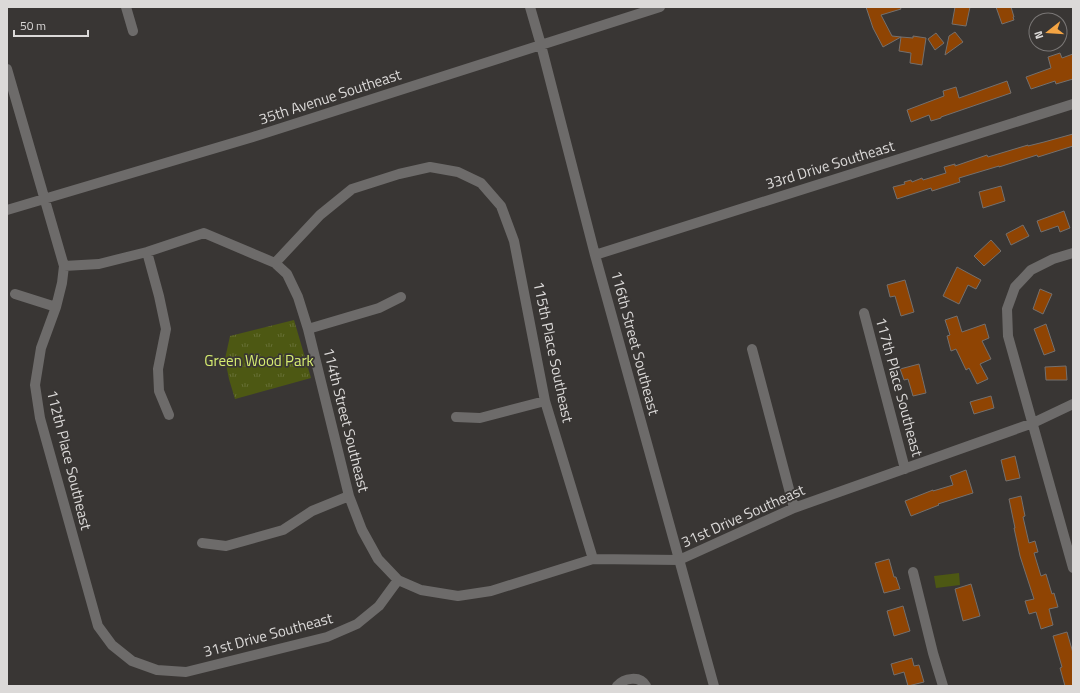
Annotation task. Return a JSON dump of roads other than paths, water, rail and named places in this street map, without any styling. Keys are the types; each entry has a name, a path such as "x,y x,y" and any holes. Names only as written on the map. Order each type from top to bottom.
{"street":[{"path":"126,7 133,31"},
{"name":"116th Street Southeast","path":"530,7 595,254 714,686"},
{"name":"35th Avenue Southeast","path":"7,210 254,137 660,7"},
{"name":"112th Place Southeast","path":"7,69 64,266 62,283 56,307 41,348 35,385 40,418 98,626 112,645 132,661"},
{"name":"33rd Drive Southeast","path":"595,254 1073,104"},
{"name":"115th Place Southeast","path":"275,263 320,215 352,189 399,174 430,167 458,172 481,183 501,206 514,241 545,401 593,558"},
{"path":"64,266 99,264 148,252 204,233 275,263"},
{"path":"148,252 166,329 158,369 159,391 169,415"},
{"path":"1073,253 1053,259 1031,270 1015,287 1007,309 1008,336 1073,568"},
{"name":"114th Street Southeast","path":"275,263 287,274 298,297 308,329 350,496 362,530 378,559 398,580"},
{"path":"15,294 56,307"},
{"path":"308,329 379,308 401,297"},
{"name":"117th Place Southeast","path":"864,313 905,469"},
{"path":"752,349 794,508"},
{"path":"456,417 480,418 545,401"},
{"name":"31st Drive Southeast","path":"132,661 156,670 186,672 327,637 357,624 379,606 398,580 421,590 458,596 491,591 593,558 679,560 794,508 1033,423 1073,404"},
{"path":"202,543 226,546 283,530 312,511 350,496"},
{"path":"913,572 942,686"},
{"path":"617,686 622,682 634,679 641,680 646,686"}],"park label":[{"name":"Green Wood Park","path":"259,361"}]}
